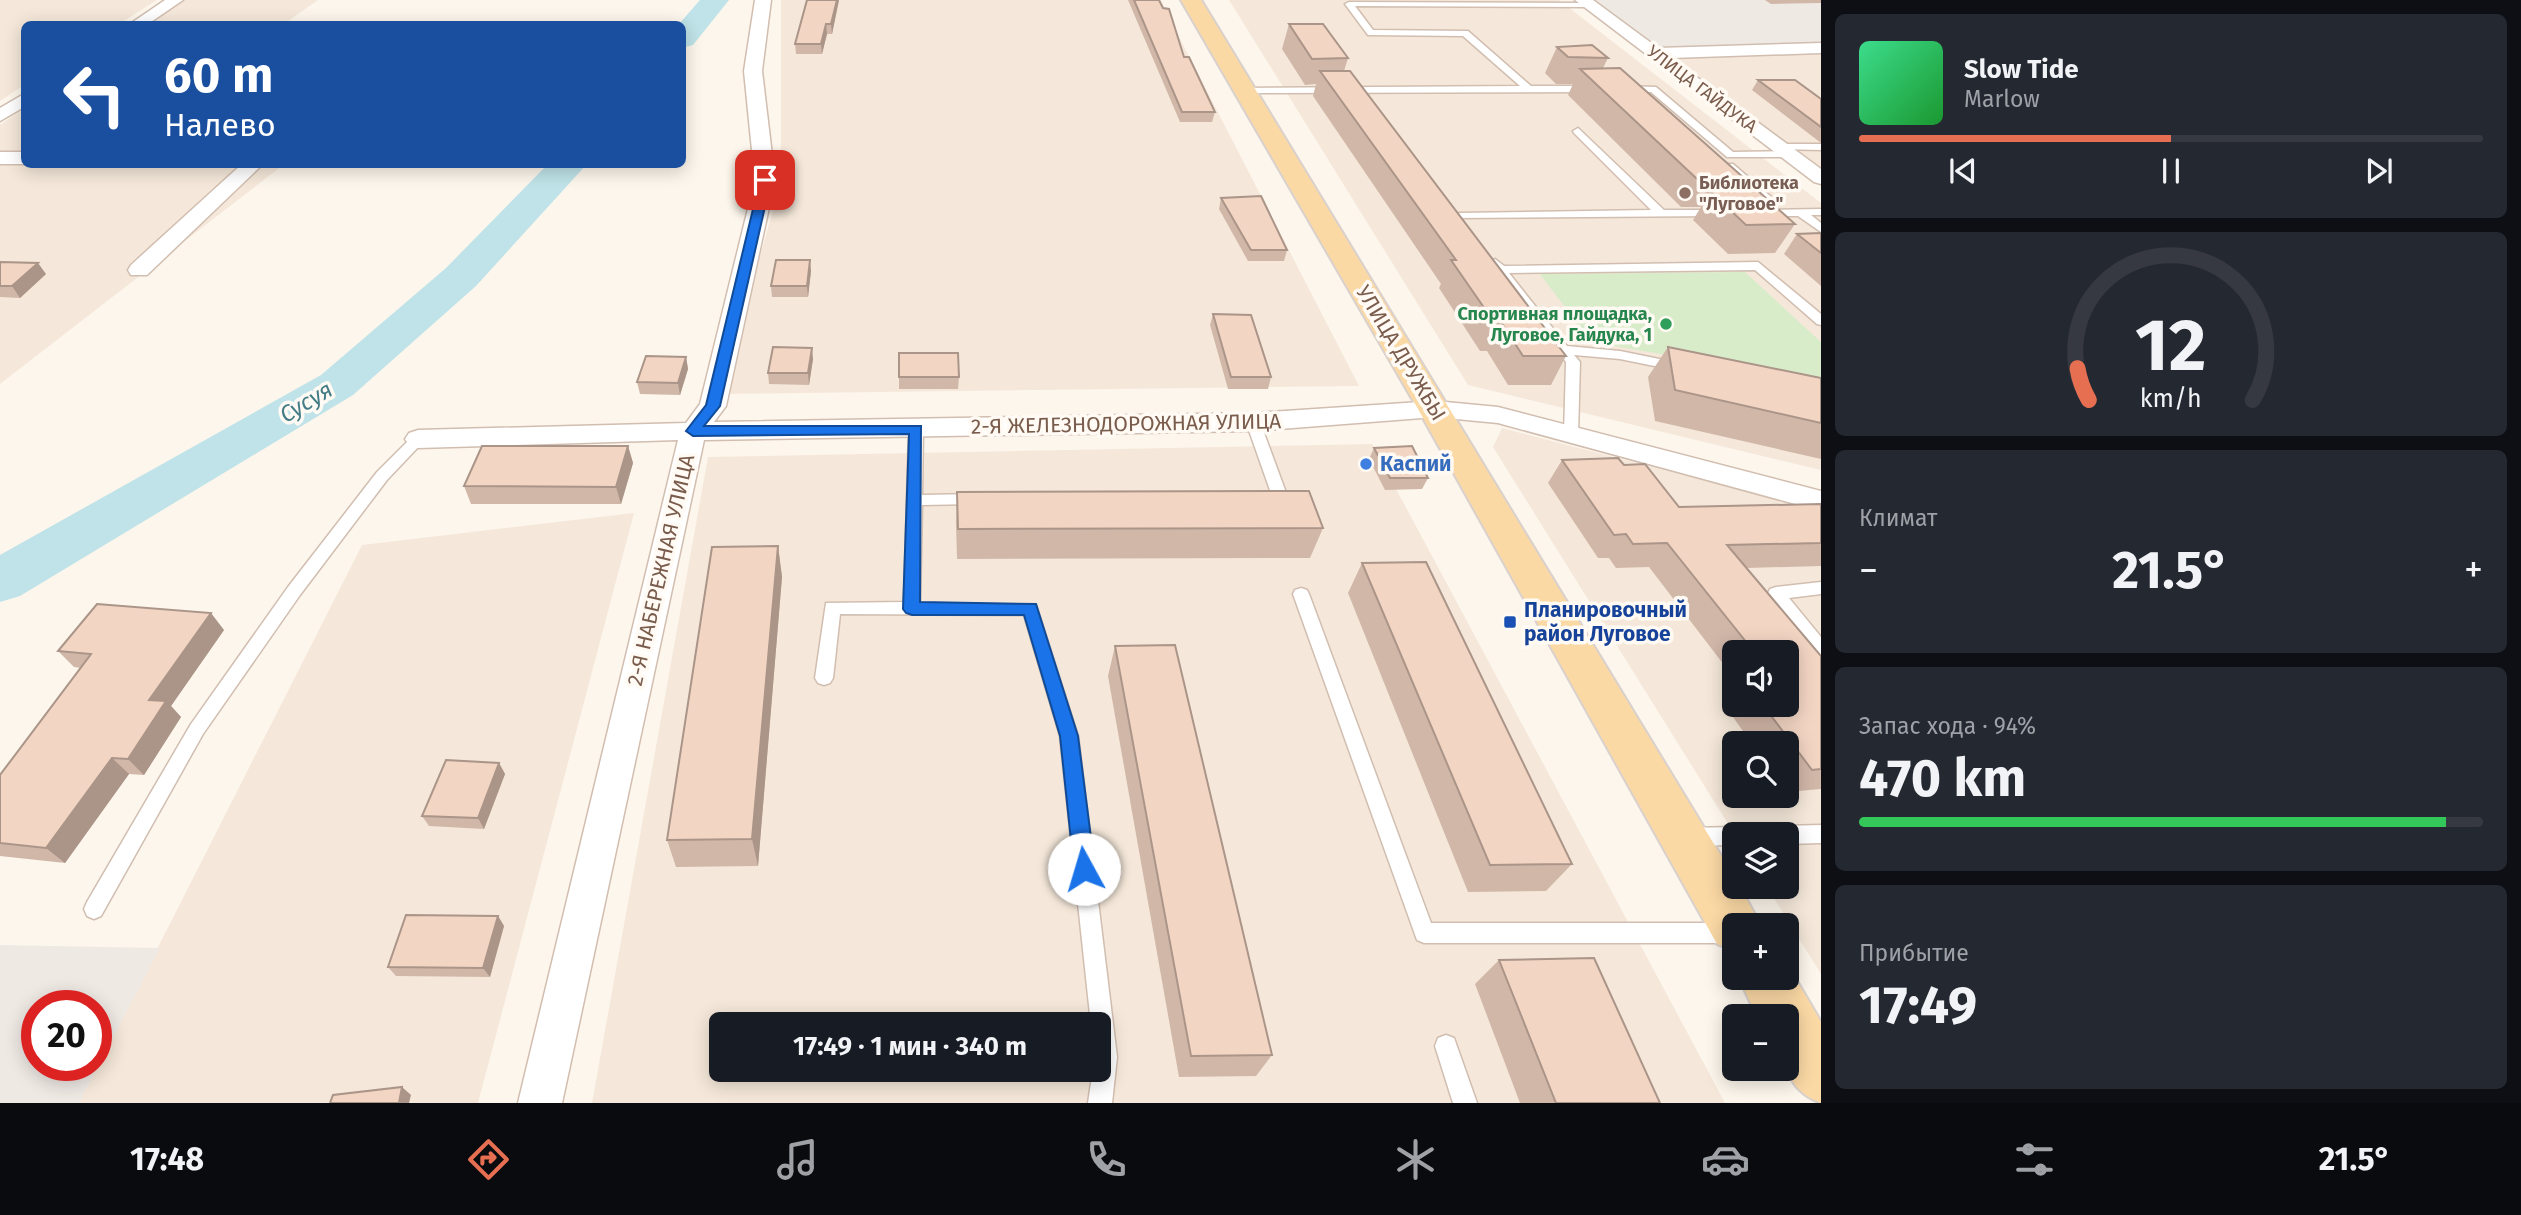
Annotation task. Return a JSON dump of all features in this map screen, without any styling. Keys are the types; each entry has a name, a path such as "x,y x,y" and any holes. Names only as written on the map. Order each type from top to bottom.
{"main road":[{"name":"УЛИЦА ДРУЖБЫ","path":"1191,0 1435,409 1727,913"},
{"path":"1772,990 1821,1074"}],"street":[{"path":"143,21 175,0"},
{"name":"2-Я НАБЕРЕЖНАЯ УЛИЦА","path":"540,1103 693,431 713,406 765,180 753,71 763,0"},
{"name":"УЛИЦА ГАЙДУКА","path":"1586,2 1821,177"},
{"path":"1655,53 1821,48"},
{"path":"0,116 21,101"},
{"path":"0,158 21,158"},
{"path":"139,270 250,168"},
{"name":"2-Я ЖЕЛЕЗНОДОРОЖНАЯ УЛИЦА","path":"418,439 693,431 1253,422 1435,409 1497,415 1821,501"}],"lane":[{"path":"1530,89 1465,33 1371,33 1349,4 1586,2"},
{"path":"1358,85 1370,100"},
{"path":"1246,91 1358,85 1598,89"},
{"path":"1612,89 1653,89 1731,155 1821,146"},
{"path":"1578,131 1661,214"},
{"path":"1731,155 1728,166 1782,213"},
{"path":"1451,206 1463,221 1729,213"},
{"path":"1801,212 1821,229"},
{"path":"1755,213 1821,212"},
{"path":"1487,253 1573,362 1571,435"},
{"path":"1501,270 1758,266 1821,321"},
{"path":"1564,350 1620,355 1687,368"},
{"path":"1253,422 1280,498 1253,498"},
{"path":"912,609 916,429"},
{"path":"94,909 198,729 220,697 294,591 382,476 418,439"},
{"path":"914,499 996,499"},
{"path":"1821,588 1776,593 1821,649"},
{"path":"1301,594 1424,933 1722,933"},
{"path":"824,678 832,607 1030,609 1069,736 1106,1057 1100,1103"},
{"path":"1799,835 1821,834"},
{"path":"1684,838 1722,836"},
{"path":"1446,1046 1465,1103"}],"shaded area":[{"path":"0,0 157,0 124,21 21,21 21,87 0,101"},
{"path":"183,0 318,0 288,21 152,21"},
{"path":"781,0 1160,0 1359,386 721,394 781,182"},
{"path":"1229,0 1559,0 1821,203 1821,470 1468,385"},
{"path":"1595,0 1821,0 1821,43 1657,47"},
{"path":"1821,53 1821,168 1675,58"},
{"path":"21,110 21,168 279,168 0,384 0,125"},
{"path":"1502,428 1821,511 1821,974 1799,939 1799,913 1783,913 1774,899 1799,899 1799,822 1727,822 1493,447"},
{"path":"1372,444 1725,1103 592,1103 708,457"},
{"path":"634,513 478,1103 79,1103 90,1081 112,1081 112,1038 362,545"},
{"path":"0,945 160,948 112,1040 112,990 21,990 21,1081 90,1081 79,1103 0,1103"}],"green space":[{"path":"1745,272 1821,342 1821,382 1591,342 1540,274"}],"building":[{"path":"807,0 837,0 831,24 826,24 821,44 795,44"},
{"path":"1134,0 1159,0 1163,8 1169,9 1184,57 1189,57 1215,112 1182,112"},
{"path":"1289,24 1323,24 1348,58 1312,59"},
{"path":"1592,45 1608,58 1568,57 1557,47"},
{"path":"1620,68 1744,178 1697,179 1580,69"},
{"path":"1320,71 1350,71 1566,356 1523,356 1501,322 1494,322 1451,260 1456,260"},
{"path":"1758,80 1795,80 1821,99 1821,127"},
{"path":"1757,190 1795,224 1746,225 1710,191"},
{"path":"1261,196 1287,250 1251,250 1221,198"},
{"path":"1821,233 1821,253 1797,234"},
{"path":"776,260 810,260 807,286 771,286"},
{"path":"0,262 38,263 12,286 0,286"},
{"path":"1213,314 1251,315 1271,377 1231,377"},
{"path":"773,347 812,348 808,373 768,373"},
{"path":"1668,347 1821,378 1821,423 1675,390"},
{"path":"899,353 958,353 959,377 899,377"},
{"path":"646,356 686,357 678,383 637,382"},
{"path":"482,446 628,446 616,487 464,486"},
{"path":"1412,446 1428,478 1390,478 1374,448"},
{"path":"1618,458 1624,465 1645,464 1679,507 1821,504 1821,543 1727,545 1821,656 1821,769 1812,770 1799,753 1799,731 1783,731 1772,717 1799,717 1799,640 1745,640 1667,543 1633,544 1626,534 1614,535 1562,460"},
{"path":"1309,491 1323,528 958,529 957,492"},
{"path":"778,546 752,839 667,840 712,547"},
{"path":"1426,562 1572,864 1490,865 1362,563"},
{"path":"97,604 211,613 149,700 166,701 128,759 112,758 46,848 0,843 0,775 91,654 58,651"},
{"path":"1175,645 1272,1055 1191,1056 1115,646"},
{"path":"446,760 499,763 478,818 422,816"},
{"path":"406,915 498,916 483,968 388,967"},
{"path":"1594,958 1660,1103 1556,1103 1499,960"},
{"path":"402,1087 399,1103 330,1103 333,1095"}],"waterway":[{"name":"Сусуя","path":"686,34 715,0"},
{"name":"Сусуя","path":"0,581 337,385 461,277 565,168"}],"place":[{"name":"Библиотека \"Луговое\"","path":"1685,193"},
{"name":"Спортивная площадка, Луговое, Гайдука, 1","path":"1666,324"},
{"name":"Каспий","path":"1366,464"},
{"name":"Планировочный район Луговое","path":"1510,622"}],"route":[{"path":"765,180 713,406 693,431 916,429 912,609 1030,609 1069,736 1084,869"}]}
